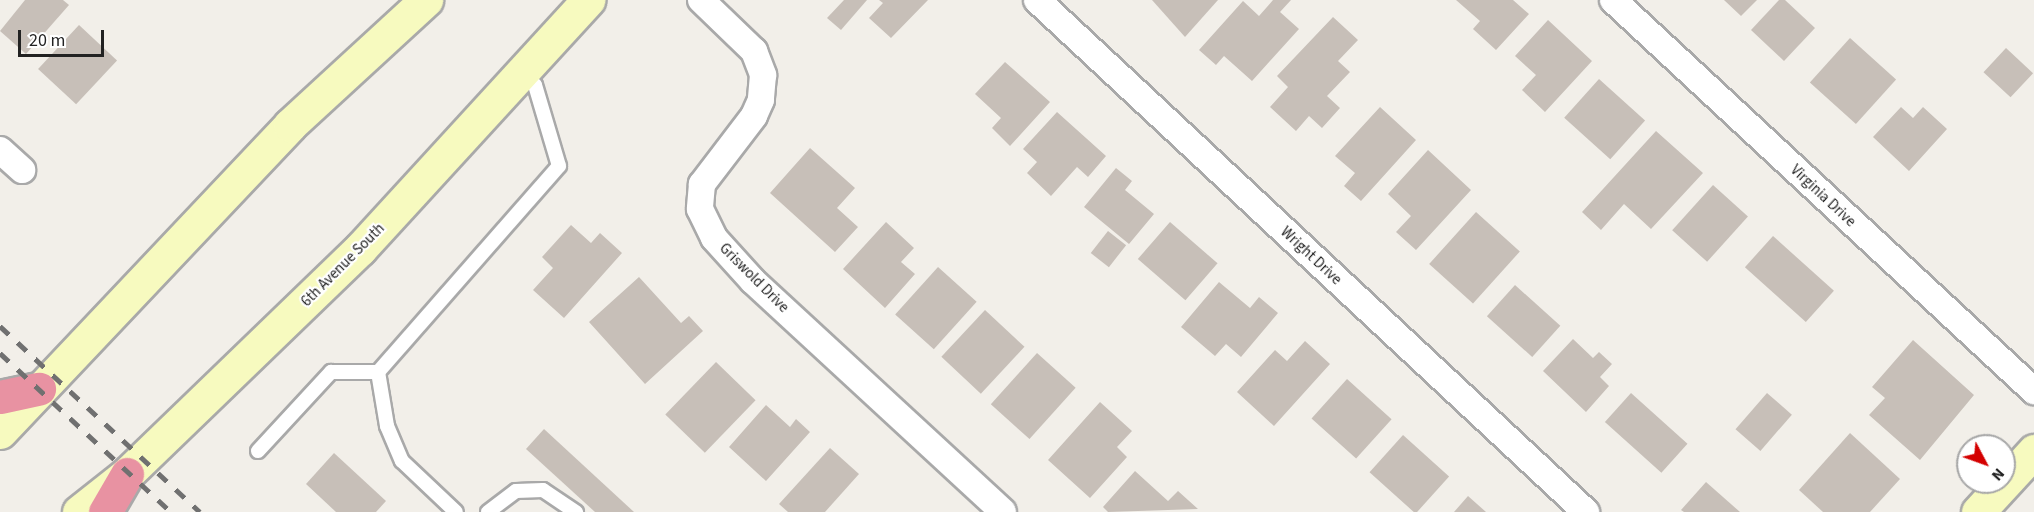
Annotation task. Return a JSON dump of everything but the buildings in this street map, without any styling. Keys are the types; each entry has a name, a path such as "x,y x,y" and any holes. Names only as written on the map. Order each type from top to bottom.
{"highway":[{"path":"0,397 39,389"},
{"path":"105,512 127,474"}],"street":[{"path":"0,432 290,125 426,0"},
{"name":"6th Avenue South","path":"79,512 127,474 360,249 588,0"},
{"name":"Griswold Drive","path":"701,0 754,51 763,75 761,100 754,116 702,184 700,209 714,238 753,281 1003,512"},
{"name":"Wright Drive","path":"1037,0 1586,512"},
{"name":"Virginia Drive","path":"1613,0 2034,391"},
{"path":"0,150 22,170"},
{"path":"1978,512 2034,451"}],"lane":[{"path":"258,451 331,372 378,372 559,166 535,85 522,72"},
{"path":"378,372 387,426 402,461 456,512"},
{"path":"488,512 516,491 543,490 576,512"}],"railway":[{"path":"0,326 200,512"},
{"path":"0,353 171,512"}]}
